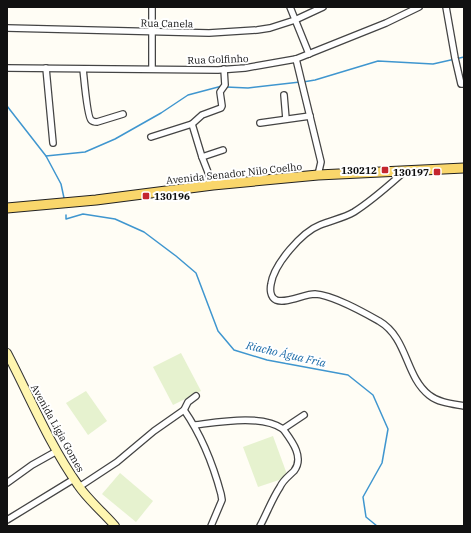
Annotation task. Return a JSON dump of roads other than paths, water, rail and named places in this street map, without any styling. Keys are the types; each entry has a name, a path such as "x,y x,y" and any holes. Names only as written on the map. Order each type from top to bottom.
{"main road":[{"name":"Avenida Senador Nilo Coelho","path":"7,208 96,200 213,185 318,175 464,168"}],"street":[{"path":"152,7 152,69"},
{"path":"290,7 309,54"},
{"name":"Rua Canela","path":"7,28 209,33 257,30 270,28 295,20 323,7"},
{"name":"Rua Golfinho","path":"7,68 245,68 296,59 386,23 420,7"},
{"path":"446,7 456,65 463,84"},
{"path":"296,59 321,162 318,175"},
{"path":"46,68 53,143"},
{"path":"82,69 90,120 97,122 122,114"},
{"path":"151,137 192,124 202,115 221,108 220,94 225,87 224,69"},
{"path":"284,95 286,119"},
{"path":"260,123 310,116"},
{"path":"192,124 202,157 213,185"},
{"path":"202,157 223,150"},
{"path":"404,172 380,193 353,212 320,225 303,236 282,260 273,274 270,289 271,294 274,298 280,301 315,294 331,298 364,313 383,324 404,350 416,380 422,389 430,396 439,400 464,406"},
{"name":"Avenida Ligia Gomes","path":"7,353 57,451 79,487 110,524"},
{"path":"79,487 117,462 154,431 184,410 188,402 196,396"},
{"path":"184,410 194,425 209,455 222,494 222,500 211,526"},
{"path":"283,429 304,415"},
{"path":"194,425 233,421 268,423 283,429 291,440 294,445 298,464 295,470 285,479 280,487 260,526"},
{"path":"7,483 32,465 57,451"},
{"path":"7,520 74,479"}],"waterway":[{"path":"303,82 315,80 378,61 433,64 464,57"},
{"path":"226,87 248,88 300,82"},
{"path":"46,156 85,152 115,139 161,113 188,95 222,86"},
{"name":"Riacho Água Fria","path":"7,106 46,156 61,184 64,198"},
{"name":"Riacho Água Fria","path":"66,215 66,219 83,214 115,219 144,232 176,256 196,273 218,331 234,350 267,360 348,375 373,395 388,429 382,463 363,497 366,517 377,526"}],"place":[{"name":"130212","path":"385,170"},
{"name":"130197","path":"437,172"},
{"name":"130196","path":"146,196"}]}
